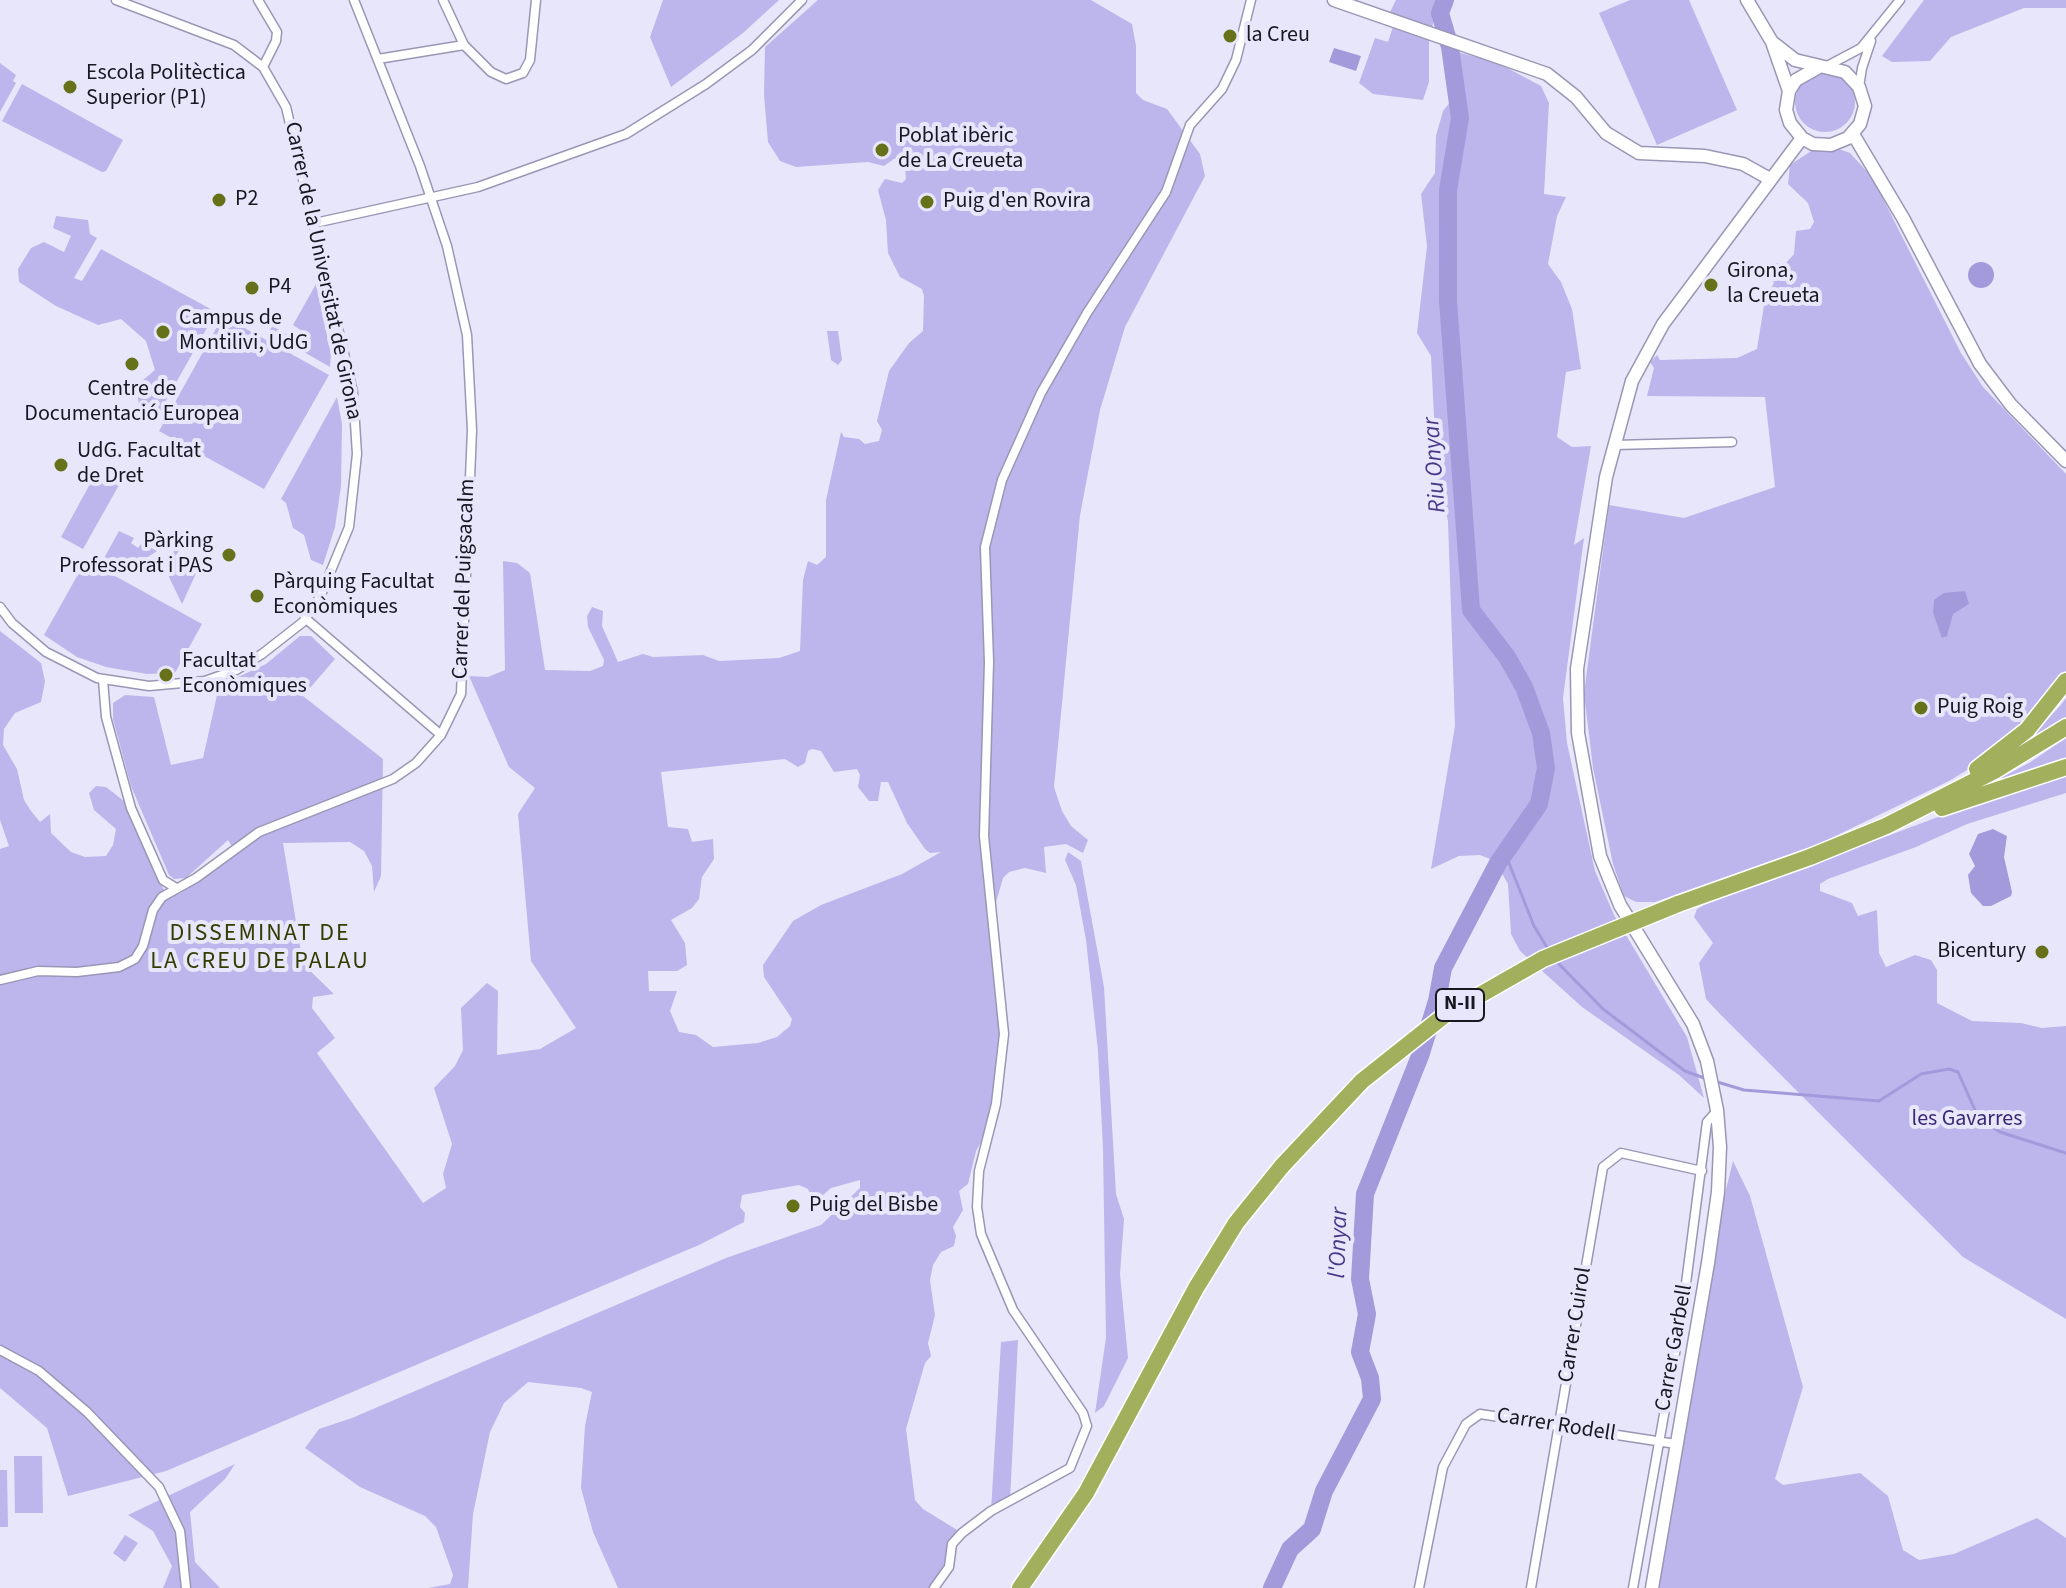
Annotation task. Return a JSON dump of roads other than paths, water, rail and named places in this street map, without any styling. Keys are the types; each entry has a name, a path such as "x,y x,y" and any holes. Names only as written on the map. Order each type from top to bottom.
{"highway":[{"path":"1898,820 1920,801 1970,774 2016,740 2066,681"},
{"name":"N-II","path":"1020,1588 1086,1493 1196,1288 1236,1223 1282,1166 1362,1081 1445,1015 1543,959 1898,820 1985,776 2066,727"},
{"path":"1873,831 1907,823 1981,793 2066,767"}],"main road":[{"path":"1334,0 1547,74 1576,97 1606,133 1639,153 1660,157 1705,156 1743,164 1770,179"},
{"path":"1747,0 1772,42 1789,91 1787,117 1802,138 1825,146 1853,134 1864,112 1859,87 1845,72 1795,60 1772,42"},
{"path":"1789,91 1801,75 1823,67"},
{"path":"1853,134 1903,218 1980,364 2011,405 2064,461"},
{"path":"1652,1588 1718,1192 1720,1147 1717,1110 1707,1061 1693,1024 1606,876 1578,733 1577,669 1614,445 1632,381 1651,344 1802,138"}],"street":[{"name":"Carrer de la Universitat de Girona","path":"0,607 12,623 46,652 103,680 149,686 205,681 236,670 262,654 305,618 320,597 349,527 357,454 353,392 293,126 278,90 263,67 234,45 116,0"},
{"path":"258,0 277,32 276,41 263,67"},
{"name":"Carrer del Puigsacalm","path":"0,980 38,971 77,972 119,967 135,959 143,946 153,910 162,897 196,878 243,841 269,827 393,779 416,763 441,735 461,694 471,377 467,335 430,197 354,0"},
{"path":"443,0 464,45 499,78 518,77 530,60 536,0"},
{"path":"315,223 478,187 565,159 626,134 706,84 752,50 802,0"},
{"path":"934,1588 949,1567 952,1544 962,1533 991,1511 1070,1468 1087,1426 1083,1413 1013,1310 981,1234 977,1207 979,1171 996,1104 1004,1034 984,836 989,662 985,547 1002,480 1041,393 1087,313 1166,192 1190,125 1222,89 1236,60 1251,0"},
{"path":"1823,67 1849,56 1874,35 1900,0"},
{"path":"1859,87 1874,35"},
{"path":"378,59 464,45"},
{"path":"1614,445 1732,442"},
{"path":"305,618 441,735"},
{"path":"103,680 106,717 131,808 163,880 176,888"},
{"name":"Carrer Garbell","path":"1633,1588 1656,1441 1682,1314 1707,1122 1717,1110"},
{"name":"Carrer Cuirol","path":"1531,1588 1603,1167 1621,1153 1702,1171"},
{"path":"0,1350 39,1371 87,1412 124,1455 159,1487 180,1531 186,1588"},
{"name":"Carrer Rodell","path":"1419,1588 1428,1559 1443,1467 1466,1424 1480,1414 1676,1444"}],"waterway":[{"name":"Riu Onyar","path":"1272,1588 1290,1549 1312,1529 1324,1491 1372,1399 1370,1378 1360,1352 1367,1314 1360,1279 1365,1194 1420,1056 1437,1001 1443,968 1498,863 1539,804 1546,768 1541,733 1524,687 1507,657 1471,610 1448,301 1448,190 1460,118 1450,47 1440,13 1445,0"},
{"path":"1505,853 1534,926 1548,949"},
{"path":"1557,962 1603,1009 1685,1071 1707,1079"},
{"path":"1714,1081 1744,1090 1879,1101 1921,1074 1949,1069 1958,1072 1979,1119 2000,1132 2066,1153"}],"place":[{"name":"la Creu","path":"1230,36"},
{"name":"Escola Politèctica Superior (P1)","path":"70,87"},
{"name":"Poblat ibèric de La Creueta","path":"882,150"},
{"name":"P2","path":"219,200"},
{"name":"Puig d'en Rovira","path":"927,202"},
{"name":"Girona, la Creueta","path":"1711,285"},
{"name":"P4","path":"252,288"},
{"name":"Campus de Montilivi, UdG","path":"163,332"},
{"name":"Centre de Documentació Europea","path":"132,364"},
{"name":"UdG. Facultat de Dret","path":"61,465"},
{"name":"Pàrking Professorat i PAS","path":"229,555"},
{"name":"Pàrquing Facultat Econòmiques","path":"257,596"},
{"name":"Facultat Econòmiques","path":"166,675"},
{"name":"Puig Roig","path":"1921,708"},
{"name":"Bicentury","path":"2042,952"},
{"name":"Puig del Bisbe","path":"793,1206"}],"district":[{"name":"DISSEMINAT DE LA CREU DE PALAU","path":"260,949"}],"park label":[{"name":"les Gavarres","path":"1967,1120"}],"water label":[{"name":"l'Onyar","path":"1340,1243"}]}
